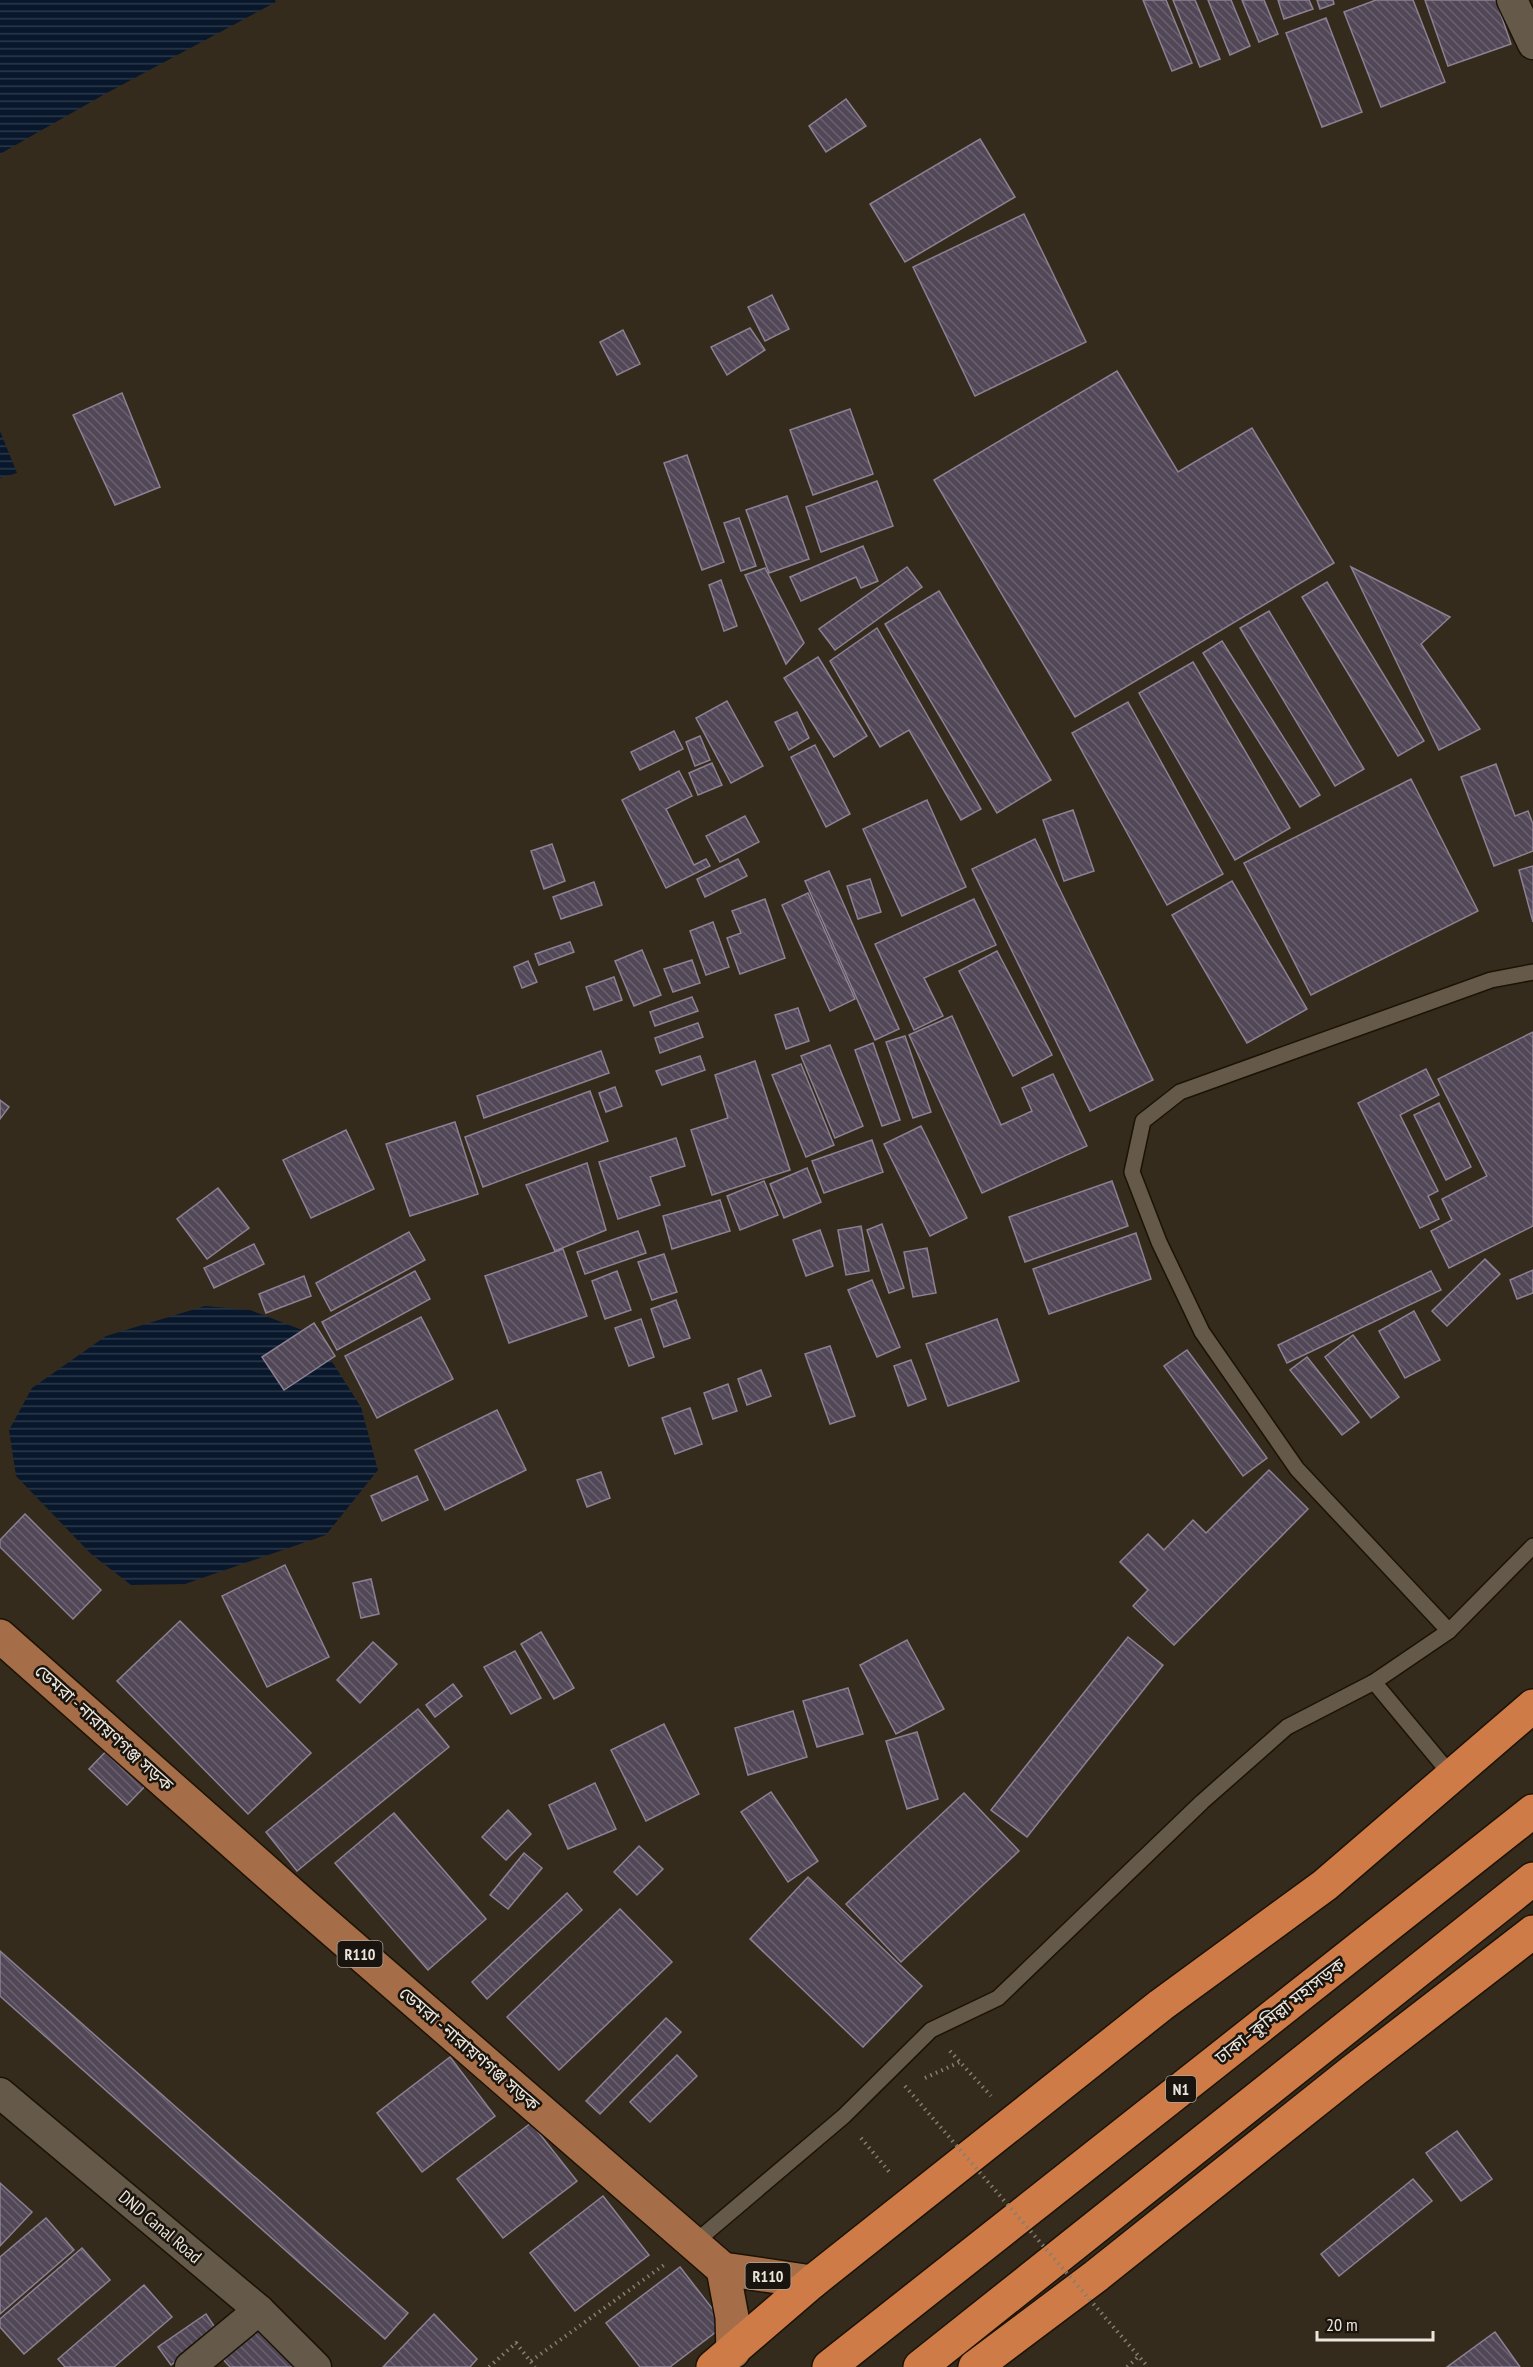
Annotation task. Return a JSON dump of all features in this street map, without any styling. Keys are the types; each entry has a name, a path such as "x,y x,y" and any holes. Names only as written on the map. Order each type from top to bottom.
{"highway":[{"path":"723,2359 812,2282 1161,2005 1325,1885 1533,1706"},
{"name":"ঢাকা–কুমিল্লা মহাসড়ক","path":"829,2367 1533,1812"},
{"path":"920,2367 1533,1879"},
{"path":"981,2364 1533,1932"}],"main road":[{"name":"ডেমরা - নারায়ণগঞ্জ সড়ক","path":"0,1636 723,2269"},
{"name":"R110","path":"723,2359 732,2317 723,2269 812,2282"}],"street":[{"path":"1512,0 1533,44"},
{"name":"DND Canal Road","path":"0,2093 259,2310 316,2367"},
{"path":"190,2367 259,2310"}],"lane":[{"path":"1449,1631 1297,1469 1202,1332 1159,1242 1132,1172 1143,1121 1180,1092 1491,980 1533,972"},
{"path":"693,2244 844,2116 931,2030 998,1998 1202,1802 1287,1727 1374,1682 1449,1631 1533,1546"},
{"path":"1374,1682 1452,1776"}],"path":[{"path":"931,2030 1013,2122"},
{"path":"960,2062 905,2086 1149,2367"},
{"path":"844,2116 913,2202"},
{"path":"531,2361 693,2244"},
{"path":"489,2367 516,2343 535,2367"},
{"path":"1127,2367 1139,2356"}],"water":[{"path":"0,0 275,0 276,2 105,94 0,154"},
{"path":"0,431 17,473 0,478"},
{"path":"205,1306 250,1310 315,1335 361,1407 378,1470 326,1535 185,1584 131,1585 91,1554 16,1476 9,1430 32,1388 106,1336"}],"building":[{"path":"1143,0 1166,0 1192,63 1172,71"},
{"path":"1173,0 1195,0 1220,59 1200,67"},
{"path":"1208,0 1231,0 1250,46 1230,55"},
{"path":"1242,0 1264,0 1278,34 1259,42"},
{"path":"1278,0 1309,0 1313,9 1284,19"},
{"path":"1317,0 1333,0 1334,4 1320,9"},
{"path":"1376,0 1413,0 1445,82 1381,107 1344,12"},
{"path":"1425,0 1496,0 1511,44 1448,66"},
{"path":"1326,18 1362,112 1322,127 1286,33"},
{"path":"846,99 866,126 826,152 809,126"},
{"path":"980,139 1015,197 905,262 870,204"},
{"path":"1024,214 1086,342 975,396 913,267"},
{"path":"772,295 789,329 765,341 748,307"},
{"path":"750,328 765,350 727,375 711,347"},
{"path":"623,330 640,364 617,375 600,342"},
{"path":"1117,371 1178,472 1252,428 1334,563 1075,717 934,480"},
{"path":"122,393 160,487 115,505 73,415"},
{"path":"850,409 873,474 813,495 790,430"},
{"path":"687,455 724,562 702,570 664,463"},
{"path":"877,481 893,526 821,552 806,507"},
{"path":"787,496 809,559 769,573 746,510"},
{"path":"739,518 756,566 741,571 724,523"},
{"path":"863,546 878,581 861,588 856,577 801,601 790,577"},
{"path":"907,567 922,587 835,650 819,629"},
{"path":"1351,567 1450,617 1421,644 1480,729 1439,750"},
{"path":"765,568 804,643 786,664 745,575"},
{"path":"721,580 737,626 724,631 709,585"},
{"path":"1327,582 1424,741 1398,756 1302,597"},
{"path":"939,591 1051,780 997,813 885,624"},
{"path":"1269,611 1364,769 1335,786 1240,628"},
{"path":"877,628 981,809 961,820 909,730 880,747 830,661"},
{"path":"1222,641 1320,795 1300,807 1203,653"},
{"path":"818,657 867,736 834,757 784,678"},
{"path":"1193,662 1290,828 1235,860 1139,693"},
{"path":"727,701 763,766 731,783 696,718"},
{"path":"1128,702 1223,874 1167,905 1072,733"},
{"path":"797,712 809,738 789,750 775,722"},
{"path":"674,731 683,749 640,770 631,752"},
{"path":"700,736 710,760 695,766 686,742"},
{"path":"815,745 850,814 826,827 791,757"},
{"path":"712,763 722,785 698,795 689,773"},
{"path":"1496,764 1515,816 1528,811 1533,824 1533,851 1494,866 1461,777"},
{"path":"679,771 692,796 666,809 694,865 706,859 710,866 666,888 622,800"},
{"path":"1411,779 1478,911 1311,995 1244,863"},
{"path":"927,800 966,887 902,916 863,829"},
{"path":"1073,810 1094,871 1064,881 1043,820"},
{"path":"745,816 759,842 720,862 706,836"},
{"path":"1035,839 1153,1080 1090,1111 972,869"},
{"path":"552,844 565,881 544,889 531,851"},
{"path":"738,859 747,876 705,897 697,879"},
{"path":"1533,866 1533,922 1519,870"},
{"path":"829,871 899,1029 875,1040 805,881"},
{"path":"870,879 881,912 858,919 847,886"},
{"path":"1232,881 1307,1009 1247,1043 1172,915"},
{"path":"594,882 602,905 561,919 553,897"},
{"path":"808,893 855,999 830,1011 782,905"},
{"path":"765,899 785,958 740,974 727,938 741,933 732,911"},
{"path":"974,899 996,945 924,978 943,1016 914,1030 875,944"},
{"path":"713,922 729,967 706,975 690,931"},
{"path":"570,942 574,952 539,965 535,954"},
{"path":"642,950 661,995 634,1006 615,961"},
{"path":"997,951 1052,1055 1013,1076 959,971"},
{"path":"692,960 700,983 673,992 664,969"},
{"path":"528,961 537,982 522,988 514,967"},
{"path":"614,977 622,1000 594,1010 586,987"},
{"path":"692,997 698,1011 655,1026 650,1012"},
{"path":"798,1008 809,1041 786,1049 775,1015"},
{"path":"952,1016 1001,1125 1032,1111 1022,1088 1053,1074 1087,1146 982,1193 909,1035"},
{"path":"698,1023 703,1037 660,1053 655,1038"},
{"path":"1533,1032 1533,1226 1449,1268 1431,1231 1452,1220 1442,1199 1487,1176 1438,1079"},
{"path":"905,1036 931,1112 913,1118 886,1042"},
{"path":"873,1043 900,1120 882,1126 855,1050"},
{"path":"830,1045 863,1126 835,1138 801,1056"},
{"path":"601,1051 609,1073 484,1118 477,1096"},
{"path":"700,1056 705,1070 662,1085 656,1071"},
{"path":"755,1061 790,1170 712,1195 691,1130 728,1118 715,1075"},
{"path":"801,1064 834,1145 806,1157 772,1075"},
{"path":"1426,1069 1439,1095 1400,1115 1438,1191 1428,1196 1439,1219 1420,1228 1358,1103"},
{"path":"615,1087 622,1106 606,1112 599,1093"},
{"path":"590,1091 608,1141 483,1187 465,1137"},
{"path":"0,1100 9,1107 0,1119"},
{"path":"1439,1103 1471,1167 1446,1180 1414,1115"},
{"path":"455,1122 478,1194 410,1216 386,1144"},
{"path":"921,1126 967,1218 930,1236 884,1144"},
{"path":"346,1130 374,1189 311,1218 283,1160"},
{"path":"676,1138 685,1166 650,1177 660,1205 618,1219 599,1162"},
{"path":"872,1140 883,1172 824,1193 812,1161"},
{"path":"587,1163 606,1230 555,1251 526,1185"},
{"path":"807,1168 821,1202 784,1218 770,1184"},
{"path":"764,1181 778,1215 740,1230 727,1196"},
{"path":"1112,1181 1128,1226 1025,1262 1009,1217"},
{"path":"218,1188 249,1228 207,1259 177,1219"},
{"path":"720,1200 730,1231 672,1249 663,1216"},
{"path":"882,1224 904,1288 889,1293 867,1230"},
{"path":"861,1226 869,1271 846,1275 838,1230"},
{"path":"820,1230 833,1266 806,1276 793,1240"},
{"path":"638,1231 646,1253 585,1274 577,1252"},
{"path":"409,1232 425,1260 331,1311 316,1283"},
{"path":"1136,1233 1151,1279 1049,1314 1033,1269"},
{"path":"254,1244 264,1264 214,1288 204,1268"},
{"path":"927,1248 936,1293 913,1297 904,1252"},
{"path":"563,1249 587,1316 509,1343 485,1276"},
{"path":"664,1254 677,1292 652,1300 638,1262"},
{"path":"1485,1259 1500,1274 1447,1326 1432,1311"},
{"path":"1533,1270 1533,1293 1517,1299 1510,1280"},
{"path":"415,1271 430,1299 337,1350 322,1322"},
{"path":"617,1271 631,1310 605,1319 592,1281"},
{"path":"1431,1271 1441,1290 1287,1363 1278,1345"},
{"path":"304,1276 311,1296 266,1313 259,1294"},
{"path":"872,1280 900,1347 877,1357 848,1290"},
{"path":"676,1300 690,1338 664,1347 651,1309"},
{"path":"1414,1311 1440,1360 1405,1378 1379,1331"},
{"path":"421,1317 453,1379 377,1418 345,1356"},
{"path":"641,1319 654,1357 629,1366 615,1328"},
{"path":"997,1319 1019,1381 948,1406 926,1344"},
{"path":"314,1323 335,1356 284,1390 262,1357"},
{"path":"1353,1335 1399,1397 1371,1418 1325,1357"},
{"path":"830,1346 855,1416 830,1424 805,1354"},
{"path":"1187,1350 1267,1458 1243,1476 1164,1366"},
{"path":"1307,1357 1359,1422 1342,1435 1290,1370"},
{"path":"911,1360 926,1399 908,1406 894,1366"},
{"path":"761,1370 771,1396 747,1405 738,1379"},
{"path":"728,1384 737,1411 713,1419 704,1393"},
{"path":"690,1408 702,1444 675,1454 662,1418"},
{"path":"497,1410 526,1470 445,1510 415,1450"},
{"path":"1269,1470 1308,1509 1174,1645 1133,1606 1148,1590 1120,1562 1148,1534 1164,1550 1193,1520 1206,1533"},
{"path":"601,1472 610,1498 587,1507 577,1480"},
{"path":"417,1476 428,1500 382,1521 371,1496"},
{"path":"25,1514 101,1590 73,1619 0,1547 0,1540"},
{"path":"285,1565 329,1657 267,1687 222,1596"},
{"path":"371,1579 379,1614 361,1618 353,1583"},
{"path":"180,1621 311,1753 248,1814 117,1681"},
{"path":"541,1632 574,1688 554,1699 521,1644"},
{"path":"1128,1637 1163,1665 1027,1837 991,1810"},
{"path":"907,1640 944,1709 896,1734 860,1665"},
{"path":"373,1642 397,1664 360,1703 337,1680"},
{"path":"515,1651 541,1698 511,1714 484,1667"},
{"path":"453,1684 462,1696 435,1717 426,1705"},
{"path":"848,1688 863,1734 817,1747 803,1701"},
{"path":"418,1709 449,1747 297,1871 266,1832"},
{"path":"793,1711 807,1757 748,1775 735,1728"},
{"path":"664,1724 699,1794 646,1821 611,1750"},
{"path":"917,1732 938,1799 907,1809 886,1741"},
{"path":"114,1743 152,1779 127,1805 89,1769"},
{"path":"595,1783 616,1829 568,1849 549,1805"},
{"path":"771,1792 818,1861 788,1882 741,1812"},
{"path":"964,1793 1019,1851 901,1962 846,1904"},
{"path":"508,1810 531,1834 506,1860 482,1837"},
{"path":"394,1813 486,1919 428,1970 335,1863"},
{"path":"639,1846 663,1869 637,1895 614,1872"},
{"path":"524,1853 542,1868 508,1909 490,1895"},
{"path":"808,1877 922,1986 863,2047 750,1939"},
{"path":"567,1893 582,1910 487,1999 472,1982"},
{"path":"620,1909 672,1962 559,2070 507,2017"},
{"path":"0,1951 408,2313 385,2339 0,1996"},
{"path":"666,2018 681,2032 600,2114 586,2101"},
{"path":"677,2055 697,2076 650,2122 630,2102"},
{"path":"450,2057 495,2116 422,2172 377,2113"},
{"path":"531,2123 577,2181 503,2238 457,2179"},
{"path":"1457,2131 1492,2179 1461,2201 1426,2153"},
{"path":"1413,2179 1432,2201 1339,2276 1321,2254"},
{"path":"0,2183 32,2212 0,2246"},
{"path":"603,2196 649,2255 575,2311 530,2253"},
{"path":"46,2218 74,2250 0,2314 0,2257"},
{"path":"82,2248 110,2280 24,2354 0,2327 0,2319"},
{"path":"680,2267 725,2325 670,2367 640,2367 606,2323"},
{"path":"144,2285 172,2317 114,2367 65,2367 58,2359"},
{"path":"206,2314 218,2332 171,2365 158,2347"},
{"path":"434,2314 477,2359 470,2367 383,2367"},
{"path":"259,2319 302,2367 230,2367 219,2355"},
{"path":"1495,2332 1520,2367 1447,2367"}]}
